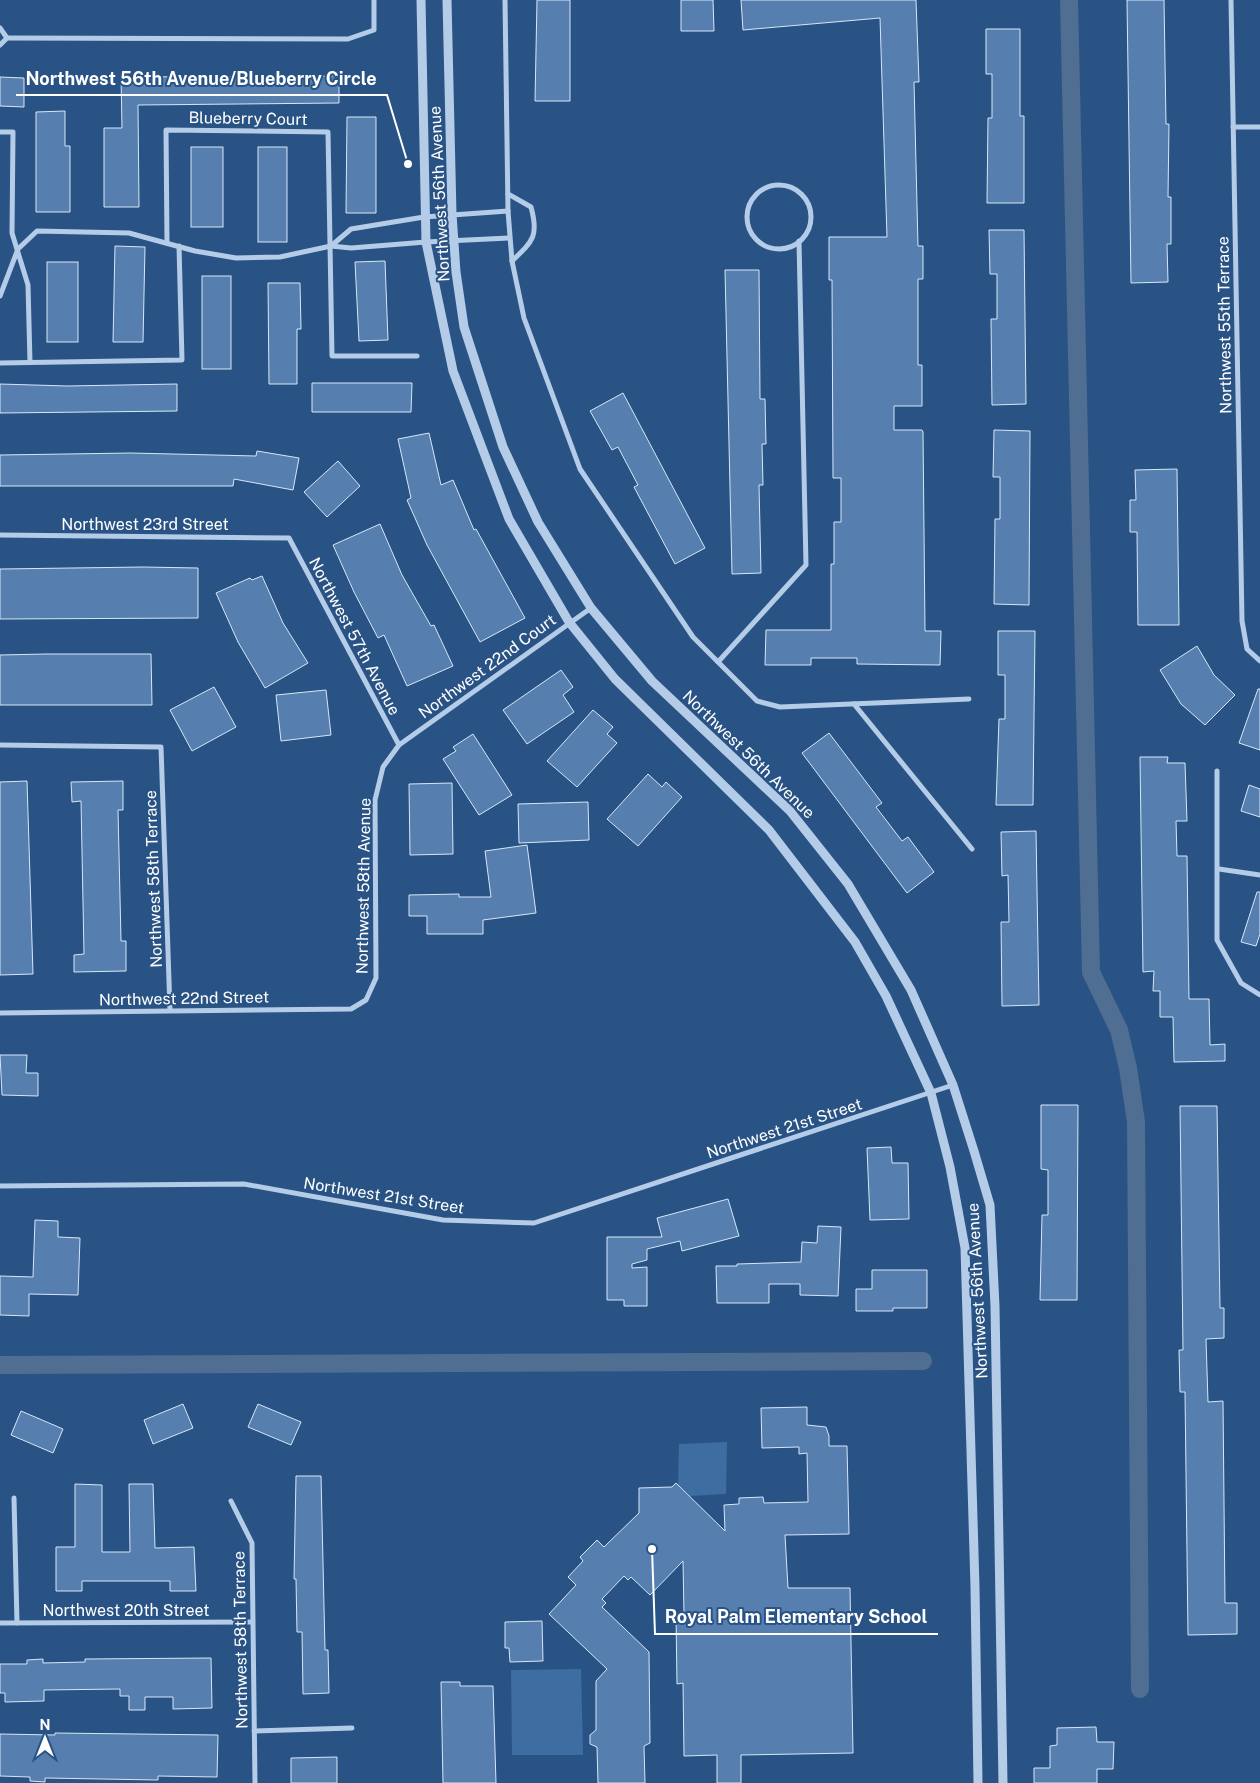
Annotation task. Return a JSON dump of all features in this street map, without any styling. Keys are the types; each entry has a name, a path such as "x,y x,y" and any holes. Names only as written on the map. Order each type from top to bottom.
{"street":[{"path":"0,45 7,38 348,39 374,30 374,0"},
{"name":"Northwest 56th Avenue","path":"421,0 426,242 453,371 509,519 569,622 615,679 769,830 855,942 886,996 931,1093 950,1167 965,1248 975,1587 978,1783"},
{"name":"Northwest 56th Avenue","path":"447,0 452,214 464,327 503,447 538,522 591,608 652,681 790,811 848,884 911,990 953,1086 990,1205 996,1315 1003,1783"},
{"path":"505,0 508,238 524,318 580,469 693,637 757,701 780,707 970,699"},
{"name":"Northwest 55th Terrace","path":"1230,0 1242,621 1247,649 1260,661"},
{"path":"0,28 7,38"},
{"path":"1233,127 1260,127"},
{"name":"Blueberry Court","path":"167,243 166,130 328,132 332,356 417,356"},
{"path":"0,132 13,132 12,233 28,285 30,362"},
{"path":"718,662 806,565 799,241 807,233 811,223 811,212 800,192 791,187 780,185 764,189 752,200 748,221 751,232 758,240 768,246 778,248 790,247 799,241"},
{"path":"508,194 531,207 536,225 532,242 512,261"},
{"path":"331,246 351,229 424,217 508,211"},
{"path":"0,296 18,249 37,231 129,233 214,256 236,258 280,257 331,246 350,248 508,238"},
{"path":"0,363 182,360 179,246"},
{"name":"Northwest 23rd Street","path":"0,536 290,538"},
{"name":"Northwest 57th Avenue","path":"290,538 399,745"},
{"name":"Northwest 22nd Court","path":"399,745 591,608"},
{"path":"854,704 972,849"},
{"name":"Northwest 58th Terrace","path":"0,745 161,747 170,1010"},
{"name":"Northwest 58th Avenue","path":"366,1000 376,978 375,800 383,767 399,745"},
{"path":"1217,771 1218,940 1241,983 1260,995"},
{"path":"1219,869 1260,875"},
{"name":"Northwest 22nd Street","path":"0,1013 350,1009 366,1000"},
{"name":"Northwest 21st Street","path":"0,1186 244,1184 443,1220 534,1223 953,1086"},
{"path":"14,1498 17,1623"},
{"name":"Northwest 58th Terrace","path":"231,1501 252,1543 255,1783"},
{"name":"Northwest 20th Street","path":"0,1623 252,1622"},
{"path":"254,1731 352,1728"}],"shaded area":[{"path":"727,1442 726,1494 690,1496 678,1485 679,1444"},
{"path":"581,1669 583,1755 512,1755 511,1670"}],"building":[{"path":"537,0 570,0 570,101 535,101"},
{"path":"681,0 713,0 714,31 681,31"},
{"path":"741,0 916,0 919,82 914,82 918,246 923,246 923,279 918,279 918,365 922,365 922,406 894,406 894,430 922,430 923,432 925,631 941,631 940,665 857,664 857,658 811,658 811,665 765,665 766,630 831,630 831,564 834,564 834,522 841,522 841,478 833,478 832,280 829,280 829,237 887,237 880,18 743,30"},
{"path":"1127,0 1164,0 1166,124 1169,124 1168,197 1171,197 1171,244 1167,244 1168,282 1131,283"},
{"path":"986,29 1020,29 1020,116 1024,116 1024,203 987,203 988,118 992,118 992,74 986,74"},
{"path":"339,76 339,103 138,105 139,207 104,207 104,128 122,128 121,77"},
{"path":"0,77 24,78 24,107 0,106"},
{"path":"65,111 65,146 70,146 70,212 36,212 36,112"},
{"path":"347,117 376,117 376,213 346,213"},
{"path":"191,147 223,147 223,227 191,227"},
{"path":"258,147 287,147 287,242 258,242"},
{"path":"989,230 1024,230 1026,404 992,405 991,319 997,319 997,274 990,274"},
{"path":"115,246 145,247 143,342 113,342"},
{"path":"385,261 388,340 359,341 355,262"},
{"path":"47,262 78,262 78,342 47,342"},
{"path":"725,270 759,270 760,399 765,399 766,444 762,444 763,485 759,485 761,573 732,574"},
{"path":"202,276 231,276 231,369 202,369"},
{"path":"268,283 300,283 301,329 297,329 297,384 269,384"},
{"path":"312,383 412,383 411,412 312,412"},
{"path":"0,384 67,386 177,384 177,411 0,413"},
{"path":"623,393 705,548 675,564 634,487 638,485 618,447 612,450 590,411"},
{"path":"994,430 1030,431 1029,605 994,604 995,519 1000,519 1000,477 993,477"},
{"path":"429,433 441,485 453,480 474,530 476,529 525,618 480,642 427,545 407,500 411,498 398,439"},
{"path":"257,451 299,458 293,490 234,479 233,486 0,486 0,455 131,453 256,456"},
{"path":"338,461 360,486 327,517 304,492"},
{"path":"1177,469 1179,625 1138,625 1137,532 1130,532 1130,500 1136,500 1135,470"},
{"path":"380,524 402,575 431,626 434,625 453,666 407,686 384,635 378,638 354,592 333,545"},
{"path":"198,568 198,618 0,619 0,569"},
{"path":"262,576 283,623 308,663 265,688 238,642 216,593 250,578 252,580"},
{"path":"998,631 1035,631 1033,805 996,805 999,719 1005,719 1005,675 998,675"},
{"path":"1197,646 1214,675 1235,695 1205,725 1181,704 1160,670"},
{"path":"151,654 152,705 0,705 0,655"},
{"path":"561,670 573,687 563,695 574,712 527,744 503,710"},
{"path":"214,687 236,727 192,751 170,710"},
{"path":"1258,689 1260,689 1260,750 1239,743"},
{"path":"326,690 331,735 281,741 276,695"},
{"path":"593,710 613,727 607,734 617,743 577,787 547,761"},
{"path":"829,733 882,803 876,807 902,841 908,837 934,872 907,893 802,753"},
{"path":"473,734 512,795 479,815 443,759 456,751 453,747"},
{"path":"1140,757 1168,757 1167,763 1185,763 1187,821 1176,821 1177,856 1187,856 1189,999 1209,999 1210,1045 1225,1044 1225,1061 1174,1062 1173,1017 1160,1017 1160,991 1153,991 1154,971 1143,972"},
{"path":"648,774 662,787 666,782 682,797 638,846 607,819"},
{"path":"27,781 33,974 0,975 0,782"},
{"path":"123,781 123,810 118,810 121,941 126,941 126,971 74,972 74,955 84,954 81,801 72,802 71,782"},
{"path":"452,783 453,854 410,855 409,784"},
{"path":"1249,785 1260,789 1260,817 1241,811"},
{"path":"588,802 589,840 519,843 518,804"},
{"path":"1036,831 1039,1005 1002,1006 1001,922 1009,922 1008,875 1002,876 1001,832"},
{"path":"527,845 536,913 483,920 483,934 427,934 427,916 409,916 409,895 459,894 459,897 491,897 485,851"},
{"path":"1257,892 1260,892 1260,934 1256,946 1241,942"},
{"path":"0,1055 27,1055 26,1073 38,1073 38,1096 2,1095"},
{"path":"1041,1105 1078,1105 1077,1300 1040,1300 1042,1215 1048,1215 1048,1170 1041,1169"},
{"path":"1180,1106 1217,1106 1220,1308 1224,1308 1224,1338 1206,1339 1208,1402 1223,1401 1225,1603 1237,1603 1237,1634 1188,1635 1185,1392 1180,1392 1179,1350 1183,1350"},
{"path":"891,1147 892,1163 908,1163 909,1219 870,1220 867,1148"},
{"path":"728,1199 739,1236 682,1251 680,1241 647,1249 647,1260 632,1264 632,1268 647,1267 647,1306 624,1306 624,1300 607,1300 607,1237 662,1237 657,1218"},
{"path":"35,1220 58,1221 58,1237 80,1238 78,1295 29,1294 29,1316 0,1315 0,1276 33,1277"},
{"path":"818,1226 841,1227 838,1296 800,1295 800,1284 769,1284 769,1303 717,1303 716,1266 801,1262 802,1242 817,1243"},
{"path":"872,1270 927,1270 927,1308 893,1308 893,1311 856,1311 856,1289 872,1289"},
{"path":"183,1404 193,1428 153,1444 144,1420"},
{"path":"258,1404 301,1422 291,1445 248,1427"},
{"path":"807,1407 807,1425 826,1427 829,1436 829,1446 847,1446 849,1534 785,1535 788,1588 850,1588 853,1753 741,1755 741,1783 717,1783 717,1755 684,1756 683,1683 677,1684 676,1615 684,1615 683,1561 650,1595 631,1577 628,1580 624,1576 602,1599 606,1603 602,1607 649,1652 650,1743 644,1746 645,1783 598,1783 597,1747 590,1744 590,1735 596,1730 596,1681 607,1669 549,1614 576,1585 568,1577 583,1561 580,1557 597,1540 604,1547 639,1513 639,1488 672,1487 676,1483 725,1531 724,1505 739,1504 739,1498 763,1497 764,1503 808,1502 807,1453 799,1454 799,1447 762,1448 761,1408"},
{"path":"21,1411 63,1429 53,1453 11,1435"},
{"path":"296,1476 321,1476 325,1650 328,1650 329,1693 303,1694 302,1632 297,1632 296,1579 294,1579"},
{"path":"75,1484 102,1485 102,1552 130,1552 129,1484 153,1484 155,1548 194,1547 196,1591 170,1591 170,1581 82,1581 82,1591 56,1591 56,1547 75,1547"},
{"path":"542,1621 543,1661 510,1662 509,1648 505,1648 505,1622"},
{"path":"211,1658 212,1708 173,1709 173,1697 145,1697 145,1710 129,1710 129,1696 120,1696 120,1689 44,1690 44,1701 5,1702 5,1693 0,1693 0,1664 27,1664 27,1660 43,1659 43,1663 85,1662 85,1659"},
{"path":"441,1682 460,1682 460,1686 493,1686 496,1783 443,1783"},
{"path":"1096,1727 1097,1742 1114,1742 1113,1769 1097,1769 1097,1783 1034,1783 1034,1768 1050,1768 1050,1746 1057,1745 1057,1728"},
{"path":"55,1733 218,1735 217,1777 158,1776 158,1780 45,1778 45,1782 30,1781 30,1777 0,1776 0,1734 55,1735"},
{"path":"337,1757 337,1783 291,1783 291,1758"}],"waterway":[{"path":"1069,0 1091,972 1119,1030 1128,1068 1136,1122 1140,1689"},
{"path":"0,1365 923,1361"}],"place":[{"name":"Northwest 56th Avenue/Blueberry Circle","path":"408,164"},
{"name":"Royal Palm Elementary School","path":"652,1549"}]}
